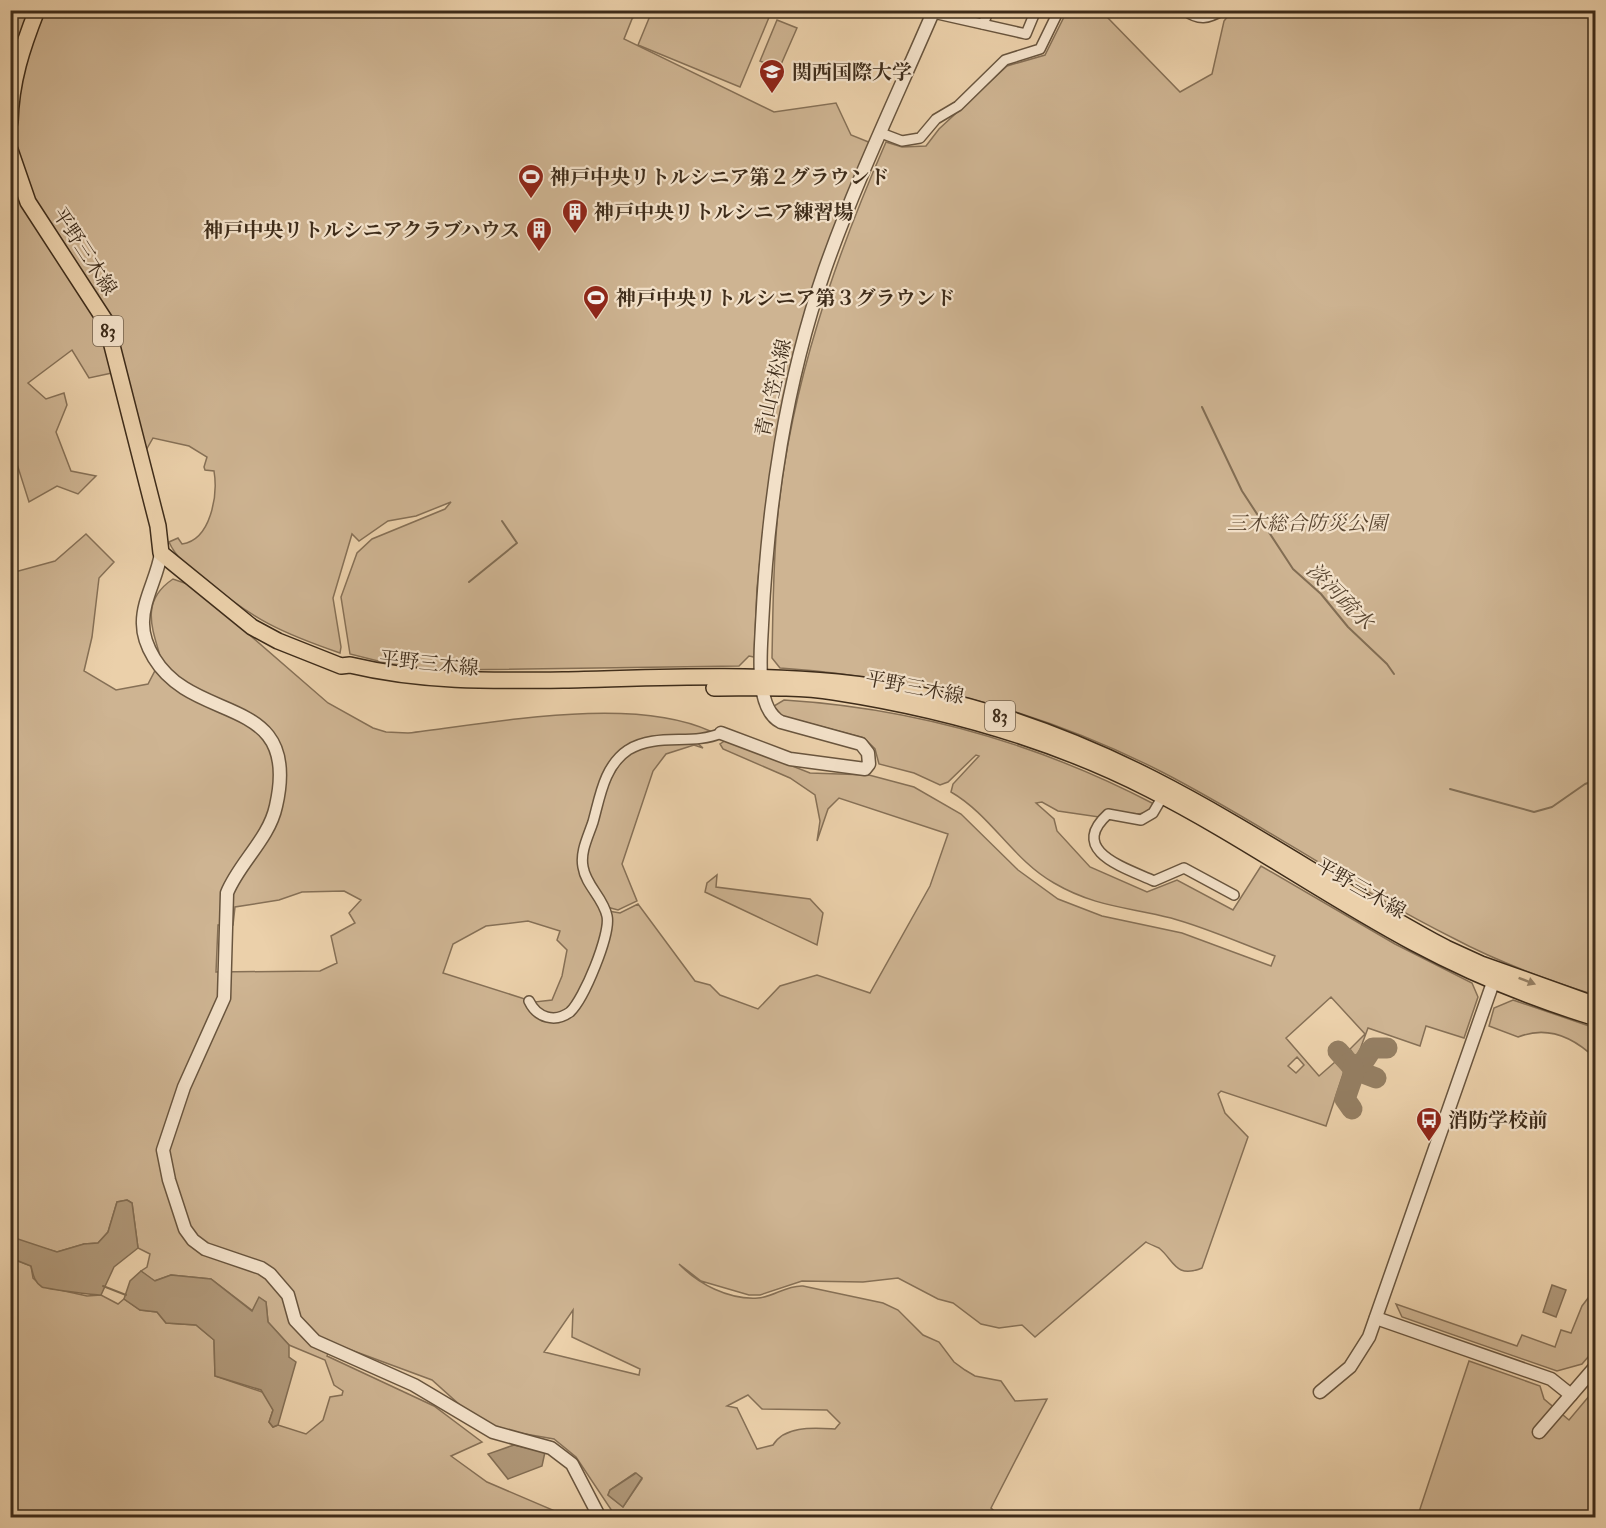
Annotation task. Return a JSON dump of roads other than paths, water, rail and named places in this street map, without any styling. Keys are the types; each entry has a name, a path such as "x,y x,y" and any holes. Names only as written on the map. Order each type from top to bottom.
{"main road":[{"path":"10,122 14,79 37,10"},
{"name":"平野三木線","path":"10,150 28,202 106,322 158,526 161,554 252,627 278,642 341,666 350,665 416,678 471,681 836,682 896,691 979,710 1063,738 1169,787 1496,976 1596,1005"},
{"name":"平野三木線","path":"762,682 834,692 964,718 1068,752 1163,796 1413,942 1596,1018"}],"street":[{"path":"983,24 989,10"},
{"path":"933,12 1026,34 1036,10"},
{"path":"881,133 902,141 920,138 936,119 958,106 1005,60 1040,49 1059,10"},
{"path":"1184,10 1194,17 1205,19 1223,10"},
{"name":"青山笠松線","path":"721,733 798,760 868,767 869,757 861,744 774,718 766,707 762,682 763,599 770,509 778,450 794,376 836,238 933,12"},
{"path":"161,554 143,618 146,640 154,657 166,676 185,690 255,721 270,735 275,744 280,770 277,806 271,822 233,879 227,893 224,998 184,1087 163,1150 182,1223 190,1237 201,1246 261,1268 270,1274 288,1295 295,1320 315,1341 414,1385 493,1432 551,1448 572,1464 600,1518"},
{"path":"530,1001 535,1010 546,1017 558,1018 570,1012 601,948 607,917 603,904 587,880 582,861 600,793 612,768 625,752 641,744 691,738 704,740 721,733"},
{"path":"1163,796 1153,813 1142,820 1108,814 1101,821 1093,838 1095,848 1103,856 1154,881 1184,868 1234,895"},
{"path":"1320,1392 1357,1359 1376,1318 1496,976"},
{"path":"1376,1318 1551,1380 1570,1395"},
{"path":"1539,1432 1596,1366"}],"waterway":[{"name":"淡河疏水","path":"1202,407 1242,491 1293,569 1321,594 1348,627 1387,664 1394,674"},
{"path":"469,582 517,543 502,521"},
{"name":"淡河疏水","path":"1450,789 1534,812 1552,807 1585,784 1596,780"},
{"path":"103,1286 126,1295"}],"place":[{"name":"関西国際大学","path":"772,95"},
{"name":"神戸中央リトルシニア第２グラウンド","path":"531,200"},
{"name":"神戸中央リトルシニア練習場","path":"575,235"},
{"name":"神戸中央リトルシニアクラブハウス","path":"539,253"},
{"name":"神戸中央リトルシニア第３グラウンド","path":"596,321"},
{"name":"消防学校前","path":"1429,1143"}],"park label":[{"name":"三木総合防災公園","path":"1307,523"}]}
